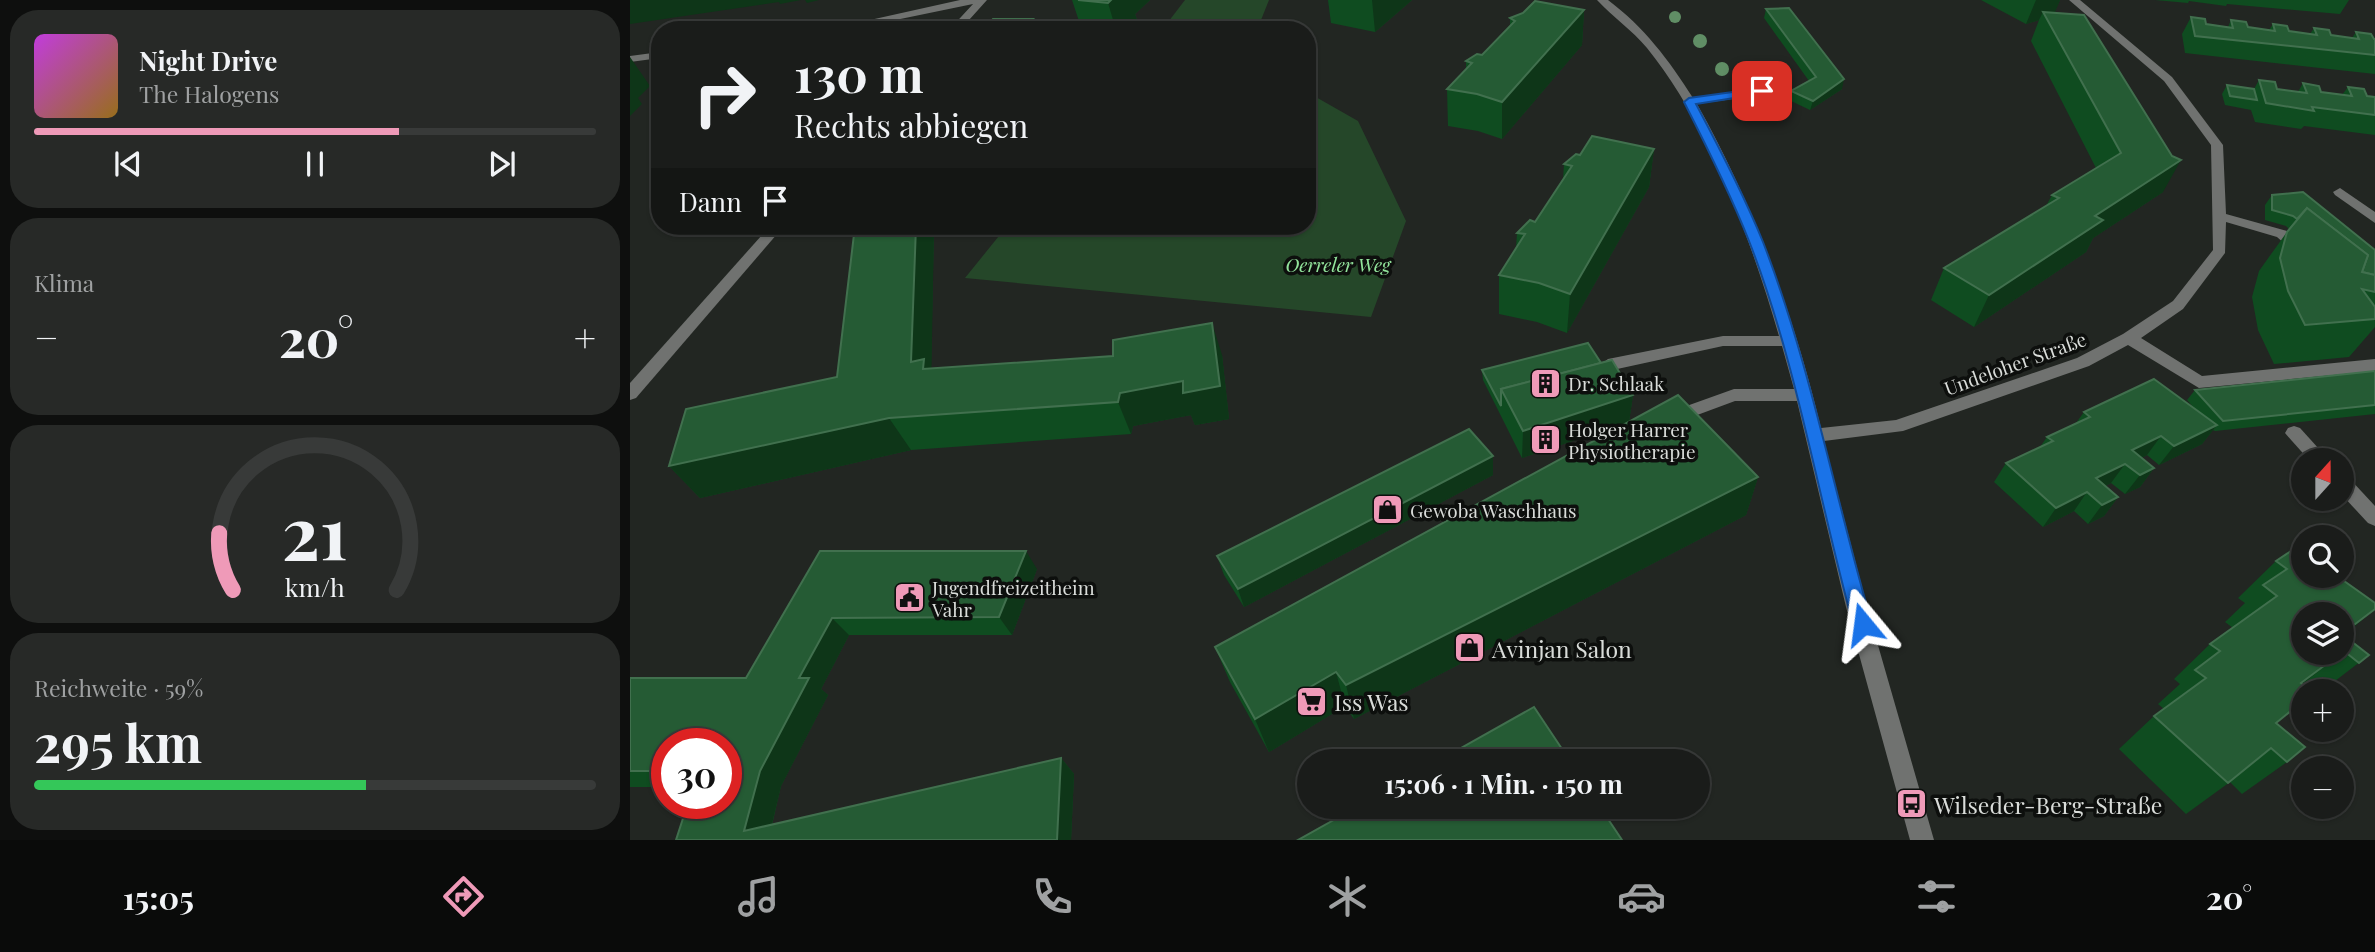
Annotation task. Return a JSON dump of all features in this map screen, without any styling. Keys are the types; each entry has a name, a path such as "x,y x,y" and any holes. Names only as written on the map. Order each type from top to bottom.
{"street":[{"path":"874,21 975,0"},
{"path":"962,21 982,0"},
{"path":"1602,0 1642,35 1662,59 1689,102 1727,176 1756,243 1804,395 1812,436 1922,840"},
{"name":"Undeloher Straße","path":"1812,436 1897,426 2082,362 2129,338 2178,305 2220,250 2217,145 2168,79 2074,0"},
{"path":"630,59 651,56"},
{"path":"1689,102 1762,91"},
{"path":"2340,192 2375,219"},
{"path":"2219,216 2282,234 2313,261"},
{"path":"630,394 769,235"},
{"path":"2129,338 2199,382 2375,365"},
{"path":"1608,365 1723,341 1787,341"},
{"path":"1662,422 1734,395 1804,395"},
{"path":"2294,433 2308,448"},
{"path":"2354,496 2375,518"}],"green space":[{"path":"1185,0 1269,0 1261,21 1169,21"},
{"name":"Oerreler Weg","path":"1316,97 1358,121 1406,221 1371,317 965,278 1000,235 1316,235"}],"building":[{"path":"1078,0 1111,0 1108,3"},
{"path":"1535,1 1584,10 1502,102 1447,89 1472,63 1466,61 1477,54 1482,55 1515,21 1510,18 1523,13"},
{"path":"1789,8 1844,79 1813,101 1791,91 1816,77 1766,9"},
{"path":"2043,12 2084,15 2172,156 2181,160 2095,216 2103,220 1989,295 1944,268 2059,198 2052,195 2121,153"},
{"path":"2191,17 2205,19 2206,24 2233,28 2231,20 2246,22 2248,27 2275,31 2273,24 2287,26 2289,31 2317,35 2314,28 2329,30 2331,35 2359,39 2356,32 2371,34 2375,39 2375,55 2195,36"},
{"path":"993,19 1033,19 1032,21 991,21"},
{"path":"2259,80 2275,82 2277,89 2307,93 2303,83 2319,86 2321,92 2352,96 2348,87 2364,89 2367,96 2375,97 2375,115 2312,107 2314,111 2266,103"},
{"path":"2227,85 2254,89 2257,100 2230,96"},
{"path":"1592,136 1654,149 1570,294 1539,283 1499,275 1525,234 1517,233 1530,220 1535,222 1572,166 1564,164 1576,154 1580,155"},
{"path":"2303,192 2375,250 2375,275 2362,272 2368,255 2307,208 2297,219 2272,210 2272,195"},
{"path":"2307,208 2368,255 2362,272 2375,275 2375,292 2362,289 2375,307 2375,319 2305,325 2288,291 2280,258 2287,232"},
{"path":"854,235 916,235 911,362 924,359 923,369 1113,356 1113,340 1212,323 1220,386 1183,393 1183,381 1120,393 1118,402 889,418 669,466 686,409 837,377"},
{"path":"1588,343 1601,363 1501,389 1501,406 1482,370"},
{"path":"1612,360 1633,395 1523,431 1501,389"},
{"path":"2375,371 2375,405 2223,421 2195,390"},
{"path":"2154,379 2217,425 2174,446 2161,436 2132,450 2154,468 2140,475 2125,464 2096,478 2118,497 2102,505 2087,492 2056,508 2006,463 2053,441 2047,437 2090,417 2084,412"},
{"path":"1678,395 1758,477 1346,685 1336,672 1255,719 1215,647"},
{"path":"1469,429 1493,456 1238,589 1217,556"},
{"path":"820,551 1026,551 999,617 832,618 799,678 809,678 760,771 744,831 1061,758 1057,840 676,840 683,819 742,819 742,728 651,728 651,771 630,771 630,678 746,678"},
{"path":"2291,551 2291,588 2354,588 2375,603 2375,609 2354,625 2354,602 2291,602 2291,665 2325,665 2306,679 2291,679 2291,711 2276,723 2291,735 2291,742 2299,742 2305,747 2287,762 2271,748 2228,783 2154,716 2206,678 2195,670 2220,651 2210,644 2277,596 2263,585 2287,569 2276,561"},
{"path":"2354,643 2369,655 2359,663 2354,659"},
{"path":"1534,707 1562,749 1459,749"},
{"path":"1336,819 1608,819 1622,840 1298,840"}],"place":[{"name":"Dr. Schlaak","path":"1545,383"},
{"name":"Holger Harrer Physiotherapie","path":"1545,440"},
{"name":"Gewoba Waschhaus","path":"1387,510"},
{"name":"Jugendfreizeitheim Vahr","path":"909,598"},
{"name":"Avinjan Salon","path":"1469,648"},
{"name":"Iss Was","path":"1311,701"},
{"name":"Wilseder-Berg-Straße","path":"1911,804"}],"route":[{"path":"1762,91 1689,102 1727,176 1756,243 1777,304 1804,395 1836,531 1863,624"}]}
